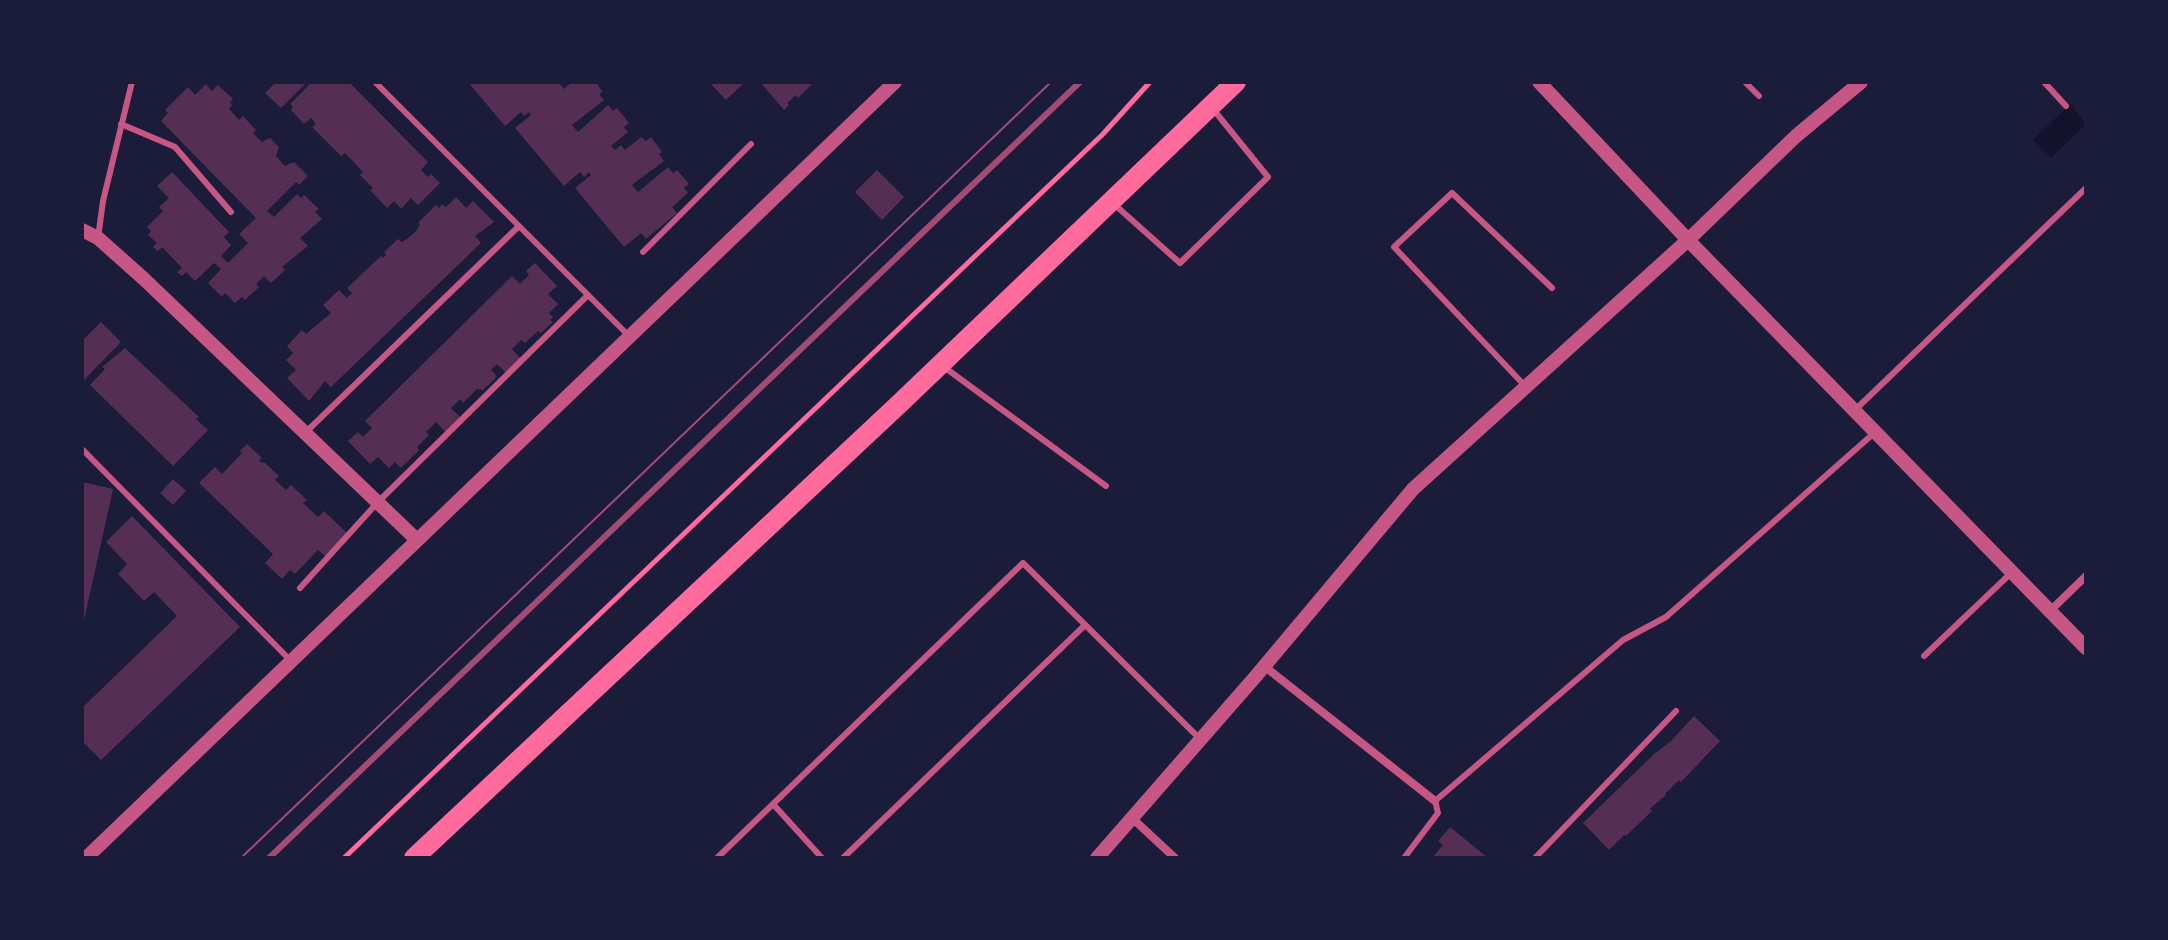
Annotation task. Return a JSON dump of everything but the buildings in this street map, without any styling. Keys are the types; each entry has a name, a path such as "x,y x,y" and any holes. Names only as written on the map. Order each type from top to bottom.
{"main road":[{"path":"414,858 941,365 1236,82"}],"street":[{"path":"86,858 895,82"},
{"path":"1539,82 1688,240 2086,648"},
{"path":"1097,858 1413,489 1688,240 1796,136 1861,82"},
{"path":"82,230 98,238 144,279 417,540"},
{"path":"2051,610 2086,576"},
{"path":"1264,666 1435,801"},
{"path":"1132,818 1175,858"}],"lane":[{"path":"98,238 103,201 132,82"},
{"path":"375,82 630,337"},
{"path":"1745,82 1759,96"},
{"path":"2044,82 2066,106"},
{"path":"1112,202 1180,263 1268,177 1211,106"},
{"path":"121,124 175,147 231,212"},
{"path":"643,252 751,144"},
{"path":"1855,410 2086,188"},
{"path":"1526,387 1394,247 1452,193 1552,288"},
{"path":"305,433 519,226"},
{"path":"300,588 378,502 588,295"},
{"path":"941,365 1106,486"},
{"path":"1404,858 1438,813 1435,801 1623,640 1666,617 1876,431"},
{"path":"82,449 291,661"},
{"path":"717,858 1023,563 1200,740"},
{"path":"1924,656 2013,571"},
{"path":"843,858 1084,626"},
{"path":"1535,858 1676,711"},
{"path":"773,804 822,858"}],"path":[{"path":"344,858 1091,145 1150,82"}],"shaded area":[{"path":"2070,104 2086,124 2051,158 2033,140"}],"tram line":[{"path":"241,858 1051,82"}],"railway":[{"path":"269,858 1080,82"}]}
